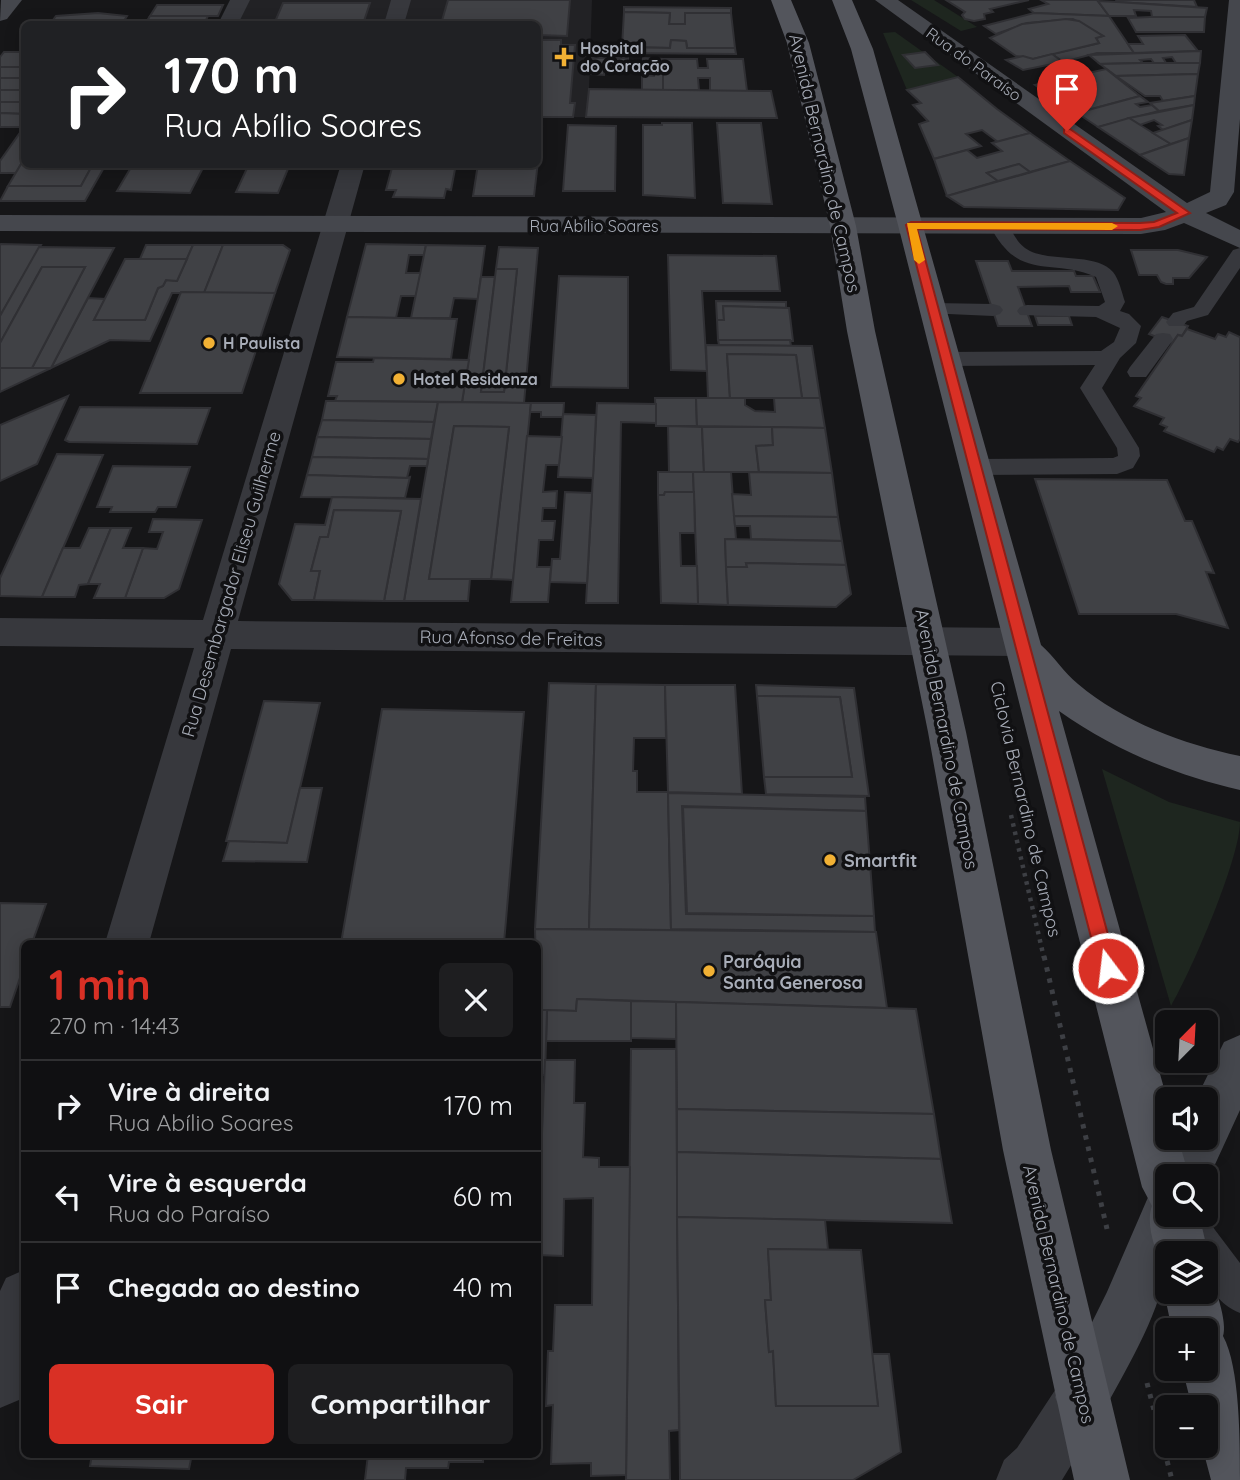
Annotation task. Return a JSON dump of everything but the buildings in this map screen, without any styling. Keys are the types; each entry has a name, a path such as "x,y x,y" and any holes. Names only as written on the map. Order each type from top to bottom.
{"main road":[{"path":"0,15 12,0"},
{"name":"Avenida Bernardino de Campos","path":"782,0 798,43 843,226 1027,1150 1102,1480"},
{"path":"842,0 862,49 911,225 1161,1164"},
{"name":"Rua do Paraíso","path":"885,0 1185,213 1240,240"},
{"path":"1236,81 1239,0"},
{"name":"Rua Abílio Soares","path":"0,223 1156,225 1217,200 1222,192 1236,81"},
{"path":"1022,642 1033,663 1050,682 1103,721 1164,750 1240,773"},
{"path":"1218,1105 1240,1058"},
{"path":"1082,1397 1126,1311 1161,1227"},
{"path":"1213,1381 1239,1480"}],"street":[{"path":"230,21 240,0"},
{"path":"395,21 401,0"},
{"name":"Rua Desembargador Eliseu Guilherme","path":"128,940 352,168"},
{"name":"Rua Afonso de Freitas","path":"0,632 1022,642"},
{"path":"0,1381 21,1307"},
{"path":"1024,1480 1037,1468 1082,1397"}],"lane":[{"path":"999,226 1012,250 1023,257 1038,262 1078,263 1105,274 1115,302 1114,306 1104,311"},
{"path":"1138,372 1180,317 1201,311 1240,254"},
{"path":"933,309 993,310"},
{"path":"946,359 1102,358 1119,350 1131,332 1131,326 1125,320 1104,311 1027,310"},
{"path":"975,467 1117,466 1125,462 1129,456 1128,448 1091,388 1112,355"},
{"path":"1190,1227 1240,1294"}],"path":[{"name":"Ciclovia Bernardino de Campos","path":"1011,814 1107,1231"},
{"path":"1126,1311 1159,1423 1172,1480"}],"shaded area":[{"name":"Hospital do Coração","path":"246,0 592,0 589,89 771,91 777,118 541,117 541,21 236,21"},
{"path":"911,0 934,0 977,27 961,31"},
{"path":"895,32 958,77 907,90 883,33"},
{"path":"1102,769 1169,802 1240,822 1238,839 1223,888 1202,943 1171,1006"}],"slow traffic":[{"path":"919,260 911,225 1112,226"}],"place":[{"name":"Hospital do Coração","path":"564,57"},
{"name":"H Paulista","path":"209,343"},
{"name":"Hotel Residenza","path":"399,379"},
{"name":"Smartfit","path":"830,860"},
{"name":"Paróquia Santa Generosa","path":"709,971"}],"route":[{"path":"1067,131 1185,213 1156,225 1140,226 911,225 1108,968"}]}
